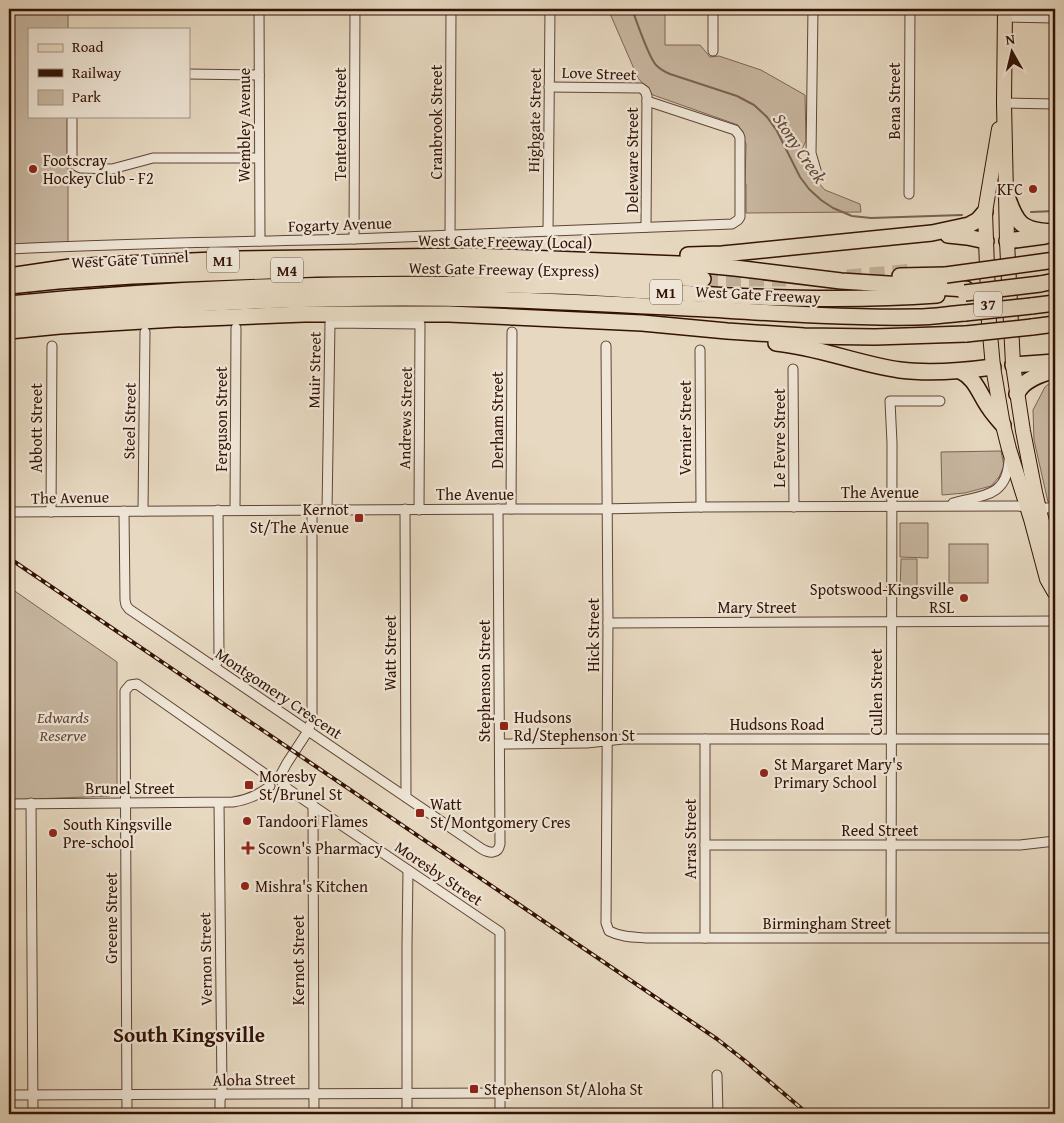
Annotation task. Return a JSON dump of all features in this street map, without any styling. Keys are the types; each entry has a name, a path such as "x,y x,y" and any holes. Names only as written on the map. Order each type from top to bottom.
{"highway":[{"path":"1006,194 1018,221 1031,229 1055,233"},
{"path":"529,258 722,254 932,233 969,225 978,220 985,212"},
{"path":"932,233 986,241"},
{"path":"1007,240 1055,233"},
{"name":"West Gate Freeway (Local)","path":"9,276 70,267 144,263 238,259 474,256 704,265 849,282 966,291 999,290 1048,283"},
{"path":"759,272 881,277 946,274 1055,260"},
{"name":"West Gate Tunnel","path":"9,286 132,276 318,269 431,268 703,280"},
{"name":"West Gate Freeway (Express)","path":"9,304 130,293 366,284 555,286 777,298 898,298 966,291"},
{"name":"West Gate Freeway (Express)","path":"9,318 104,309 312,298 397,298"},
{"name":"West Gate Freeway","path":"397,298 545,301 833,316 918,317 1055,302"},
{"name":"M1","path":"182,319 344,306 397,298"},
{"name":"M1","path":"9,331 60,326 304,314 458,314 642,323 804,336 876,337 966,334 1055,324"},
{"path":"569,319 780,343 819,350 901,370 960,371 993,367"},
{"path":"1013,366 1055,362"},
{"path":"1017,394 1022,385 1055,370"},
{"path":"960,371 972,380 990,409 1003,425"}],"main road":[{"name":"37","path":"1005,13 1004,104 1007,240 1013,366 1034,484 1033,507 1047,578 1055,593"},
{"name":"37","path":"1004,104 985,212 989,323 993,367 1009,449 1033,507 1055,576"},
{"path":"986,241 1007,240"},
{"path":"993,367 1013,366"}],"street":[{"name":"Wembley Avenue","path":"259,9 260,241"},
{"name":"Tenterden Street","path":"354,239 355,9"},
{"name":"Cranbrook Street","path":"450,235 451,9"},
{"name":"Highgate Street","path":"548,231 550,9"},
{"path":"712,51 713,9"},
{"path":"813,9 811,153 818,177"},
{"name":"Bena Street","path":"909,194 910,9"},
{"path":"1005,13 1055,18"},
{"path":"190,74 259,75"},
{"name":"Love Street","path":"549,87 641,88 645,90 647,97 735,130 740,138 740,217 732,224"},
{"name":"Deleware Street","path":"646,227 647,97"},
{"path":"1004,104 1055,104"},
{"path":"72,118 72,157 74,164 81,168 112,169 153,158 259,158"},
{"name":"Fogarty Avenue","path":"9,250 64,246 354,239 732,224"},
{"name":"Muir Street","path":"328,510 330,323 420,324 421,328"},
{"name":"Ferguson Street","path":"235,510 236,328"},
{"name":"Andrews Street","path":"419,510 421,328"},
{"name":"Steel Street","path":"143,511 145,332"},
{"name":"Derham Street","path":"511,509 512,332"},
{"name":"Abbott Street","path":"51,512 52,346"},
{"name":"Hick Street","path":"606,346 608,622 606,923"},
{"name":"Vernier Street","path":"700,350 701,507"},
{"name":"Le Fevre Street","path":"793,369 794,507"},
{"name":"Cullen Street","path":"890,938 892,443 890,401 940,401"},
{"name":"The Avenue","path":"941,506 981,497 996,491 1004,483 1008,471 1009,449"},
{"name":"The Avenue","path":"9,512 892,506 1055,508"},
{"name":"Stephenson Street","path":"496,852 500,844 498,509"},
{"path":"215,667 218,661 218,510"},
{"path":"274,779 308,731 312,720 312,510"},
{"name":"Watt Street","path":"405,510 406,797"},
{"name":"Montgomery Crescent","path":"124,511 124,600 129,609 487,852 496,852"},
{"name":"Mary Street","path":"608,622 1055,621"},
{"name":"Moresby Street","path":"125,691 130,684 136,684 500,932 500,1093"},
{"name":"Greene Street","path":"125,691 127,1114"},
{"name":"Hudsons Road","path":"500,744 587,743 623,739 1055,739"},
{"name":"Arras Street","path":"705,739 705,938"},
{"name":"Brunel Street","path":"9,804 233,802 243,801 261,793 274,779"},
{"path":"31,803 33,1114"},
{"name":"Vernon Street","path":"219,803 220,1114"},
{"name":"Kernot Street","path":"313,805 314,1114"},
{"name":"Reed Street","path":"705,845 1020,845 1055,841"},
{"path":"407,1114 408,870"},
{"name":"Birmingham Street","path":"606,923 609,931 617,935 630,937 1055,938"},
{"path":"717,1075 718,1114"},
{"path":"500,1093 500,1114"},
{"name":"Aloha Street","path":"9,1095 500,1093"}],"green space":[{"path":"9,9 68,9 68,28 28,28 28,118 68,118 68,246 9,250"},
{"path":"608,9 665,9 665,45 700,45 710,57 719,56 761,70 805,95 806,141 800,153 801,158 810,163 816,180 825,190 860,204 861,212 746,213 746,144 738,125 653,95 638,78"},
{"path":"1055,379 1055,502 1048,502 1034,440 1033,410 1045,387"},
{"path":"1001,451 1004,466 999,477 991,486 965,493 942,495 941,452"},
{"path":"900,523 928,523 928,558 900,557"},
{"path":"949,544 988,544 988,583 949,583"},
{"path":"901,559 917,559 917,591 900,591"},
{"name":"Edwards Reserve","path":"9,587 117,662 117,790 110,796 9,800"}],"waterway":[{"name":"Stony Creek","path":"632,9 646,47 656,65 670,74 737,96 754,105 767,117 777,131 800,177 809,189 833,208 852,216 871,218 962,215"},
{"name":"Stony Creek","path":"1031,212 1055,211"}],"tunnel":[{"path":"847,277 914,271"},
{"path":"703,279 786,279"}],"railway":[{"path":"9,558 717,1039 808,1114"}],"place":[{"name":"Footscray Hockey Club - F2","path":"33,169"},
{"name":"KFC","path":"1033,189"},
{"name":"Kernot St/The Avenue","path":"359,518"},
{"name":"Spotswood-Kingsville RSL","path":"964,598"},
{"name":"Hudsons Rd/Stephenson St","path":"504,726"},
{"name":"St Margaret Mary's Primary School","path":"764,773"},
{"name":"Moresby St/Brunel St","path":"249,785"},
{"name":"Watt St/Montgomery Cres","path":"420,813"},
{"name":"Tandoori Flames","path":"247,821"},
{"name":"South Kingsville Pre-school","path":"53,833"},
{"name":"Scown's Pharmacy","path":"248,848"},
{"name":"Mishra's Kitchen","path":"245,886"},
{"name":"Stephenson St/Aloha St","path":"474,1089"}],"district":[{"name":"South Kingsville","path":"189,1034"}]}
